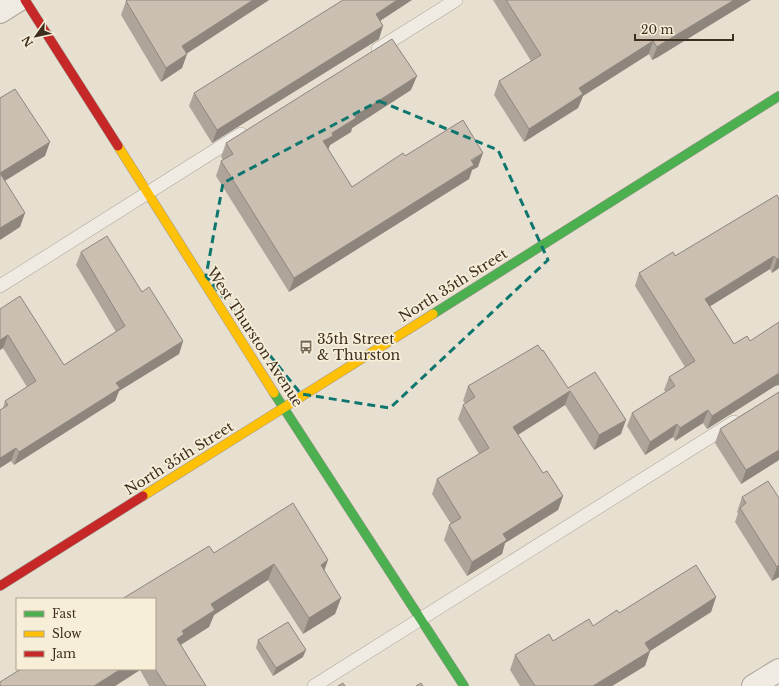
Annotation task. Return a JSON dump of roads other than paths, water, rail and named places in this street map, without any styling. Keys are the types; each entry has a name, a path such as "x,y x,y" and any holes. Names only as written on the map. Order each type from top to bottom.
{"street":[{"path":"0,12 19,0"},
{"name":"West Thurston Avenue","path":"25,0 146,194 464,686"},
{"name":"North 35th Street","path":"0,586 284,409 779,96"},
{"path":"753,686 779,670"}],"lane":[{"path":"370,54 456,0"},
{"path":"0,286 251,128"},
{"path":"314,686 746,414"}],"place":[{"name":"35th Street & Thurston","path":"306,347"}]}
